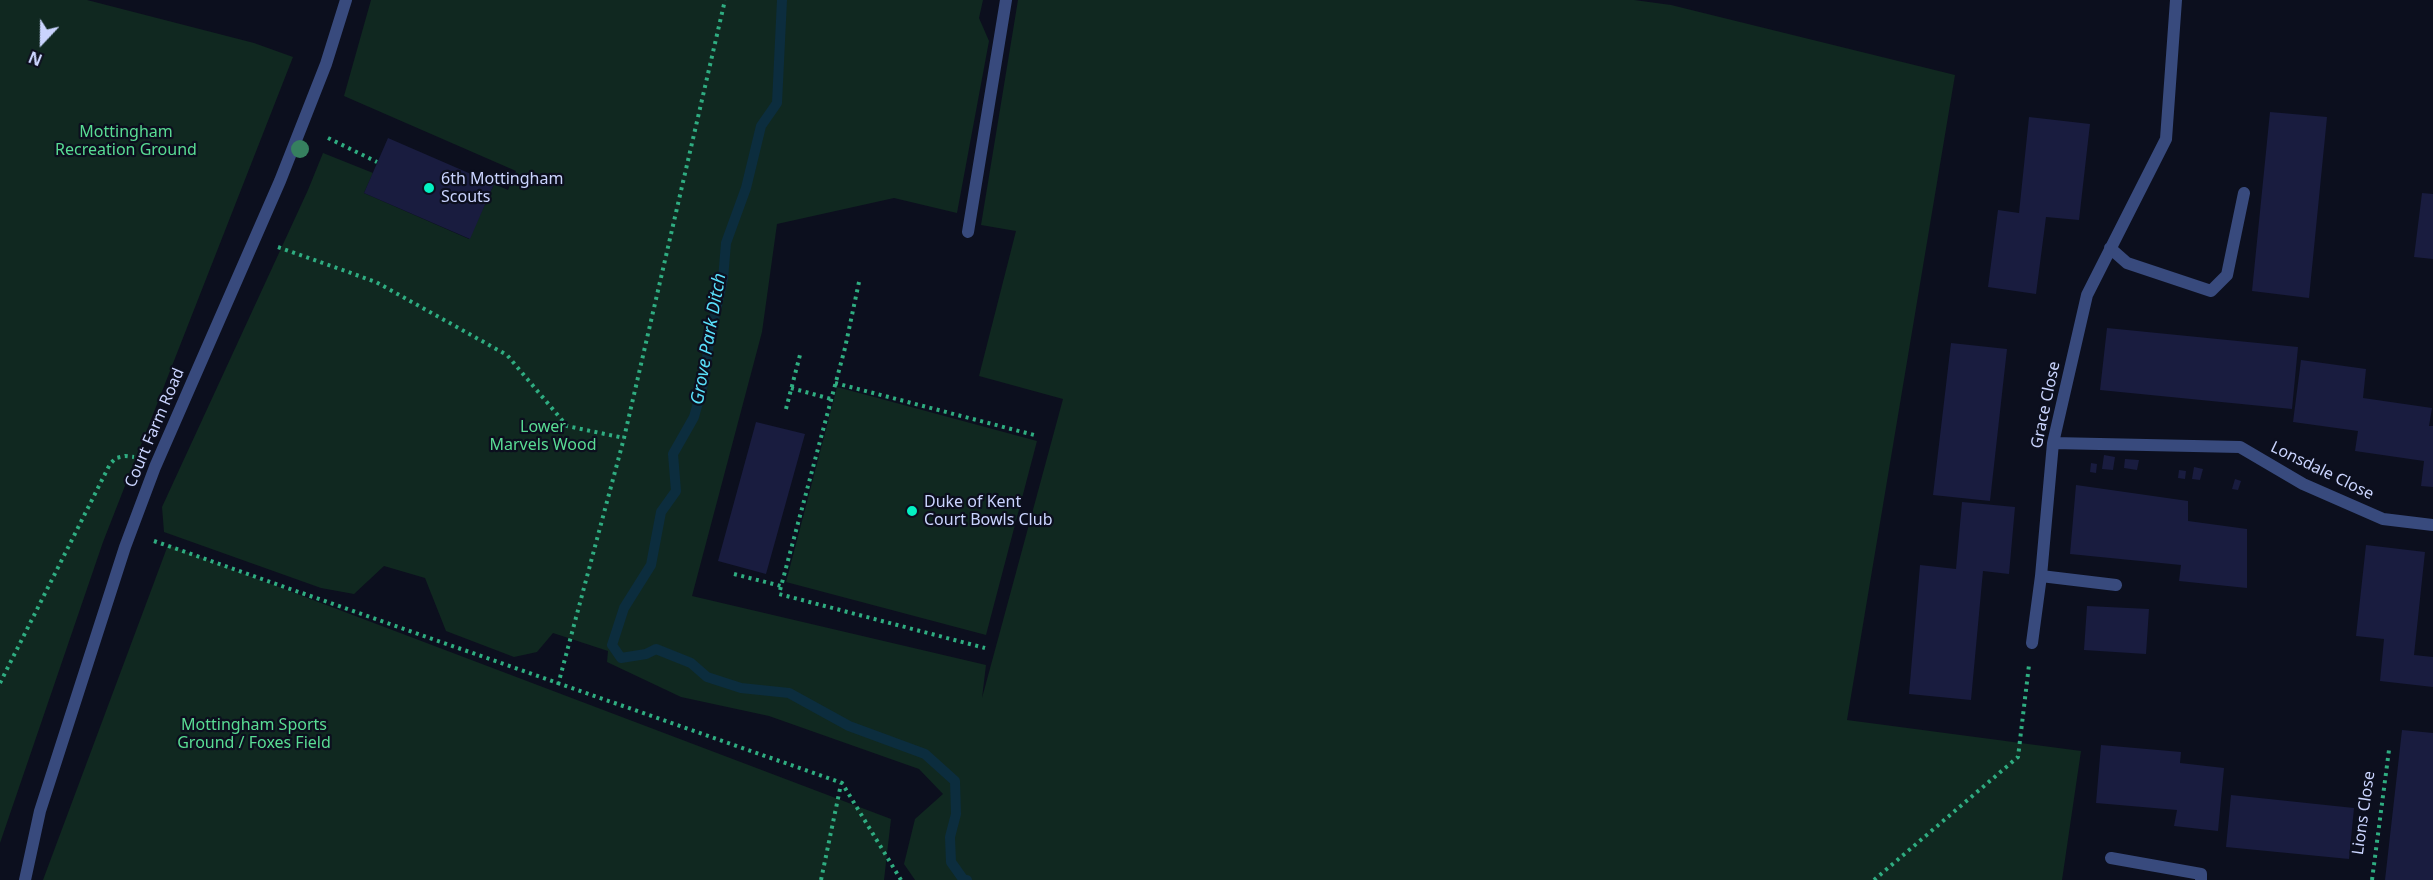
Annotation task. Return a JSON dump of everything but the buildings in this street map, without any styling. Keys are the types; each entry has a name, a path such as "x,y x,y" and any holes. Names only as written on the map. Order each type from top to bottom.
{"street":[{"name":"Court Farm Road","path":"25,880 40,811 130,532 155,467 255,238 326,64 346,0"},
{"path":"968,232 1006,0"},
{"name":"Grace Close","path":"2032,644 2041,576 2053,443 2086,294 2166,139 2176,0"},
{"path":"2110,248 2127,263 2211,291 2227,275 2244,193"},
{"name":"Lonsdale Close","path":"2053,443 2240,447 2303,484 2383,519 2433,525"},
{"path":"2041,576 2116,585"},
{"path":"2111,858 2201,874 2200,880"}],"path":[{"path":"558,685 624,438 725,0"},
{"path":"328,138 377,162"},
{"path":"255,238 376,282 507,355 567,426 624,438"},
{"path":"859,282 831,399 779,594 985,648"},
{"path":"786,409 801,351"},
{"path":"835,383 1038,436"},
{"path":"791,388 831,399"},
{"path":"0,683 110,464"},
{"path":"130,532 558,685 842,783 901,880"},
{"path":"734,574 781,586"},
{"path":"1874,880 2018,757 2032,644"},
{"name":"Lions Close","path":"2372,880 2390,750"},
{"path":"821,880 842,783"}],"green space":[{"name":"Mottingham Recreation Ground","path":"0,0 87,0 254,43 293,57 103,542 0,843"},
{"name":"Lower Marvels Wood","path":"371,0 983,0 979,18 989,41 957,213 894,198 777,224 762,332 692,596 986,665 982,698 1063,399 979,376 1016,231 981,225 1018,0 1634,0 1671,5 1955,75 1847,720 2081,751 2062,880 915,880 904,864 915,819 943,794 919,769 769,716 681,697 607,662 608,651 553,633 537,652 514,657 446,631 425,578 384,566 354,594 321,588 164,532 162,507 323,153 373,173 364,193 469,239 494,184 508,190 516,171 344,96"},
{"name":"Duke of Kent Court Bowls Club","path":"837,387 1037,441 986,635 786,582"},
{"name":"Mottingham Sports Ground / Foxes Field","path":"168,545 891,819 884,880 43,880"}],"waterway":[{"name":"Grove Park Ditch","path":"782,0 777,103 761,126 746,188 726,243 723,279 709,342 704,381 694,417 673,454 676,491 661,512 651,565 624,608 612,645 621,658 646,654 656,649 691,663 707,677 741,688 789,693 849,726 925,754 955,781 956,814 950,837 951,862 963,879 967,880"}],"place":[{"name":"6th Mottingham Scouts","path":"429,188"},
{"name":"Duke of Kent Court Bowls Club","path":"912,511"}]}
